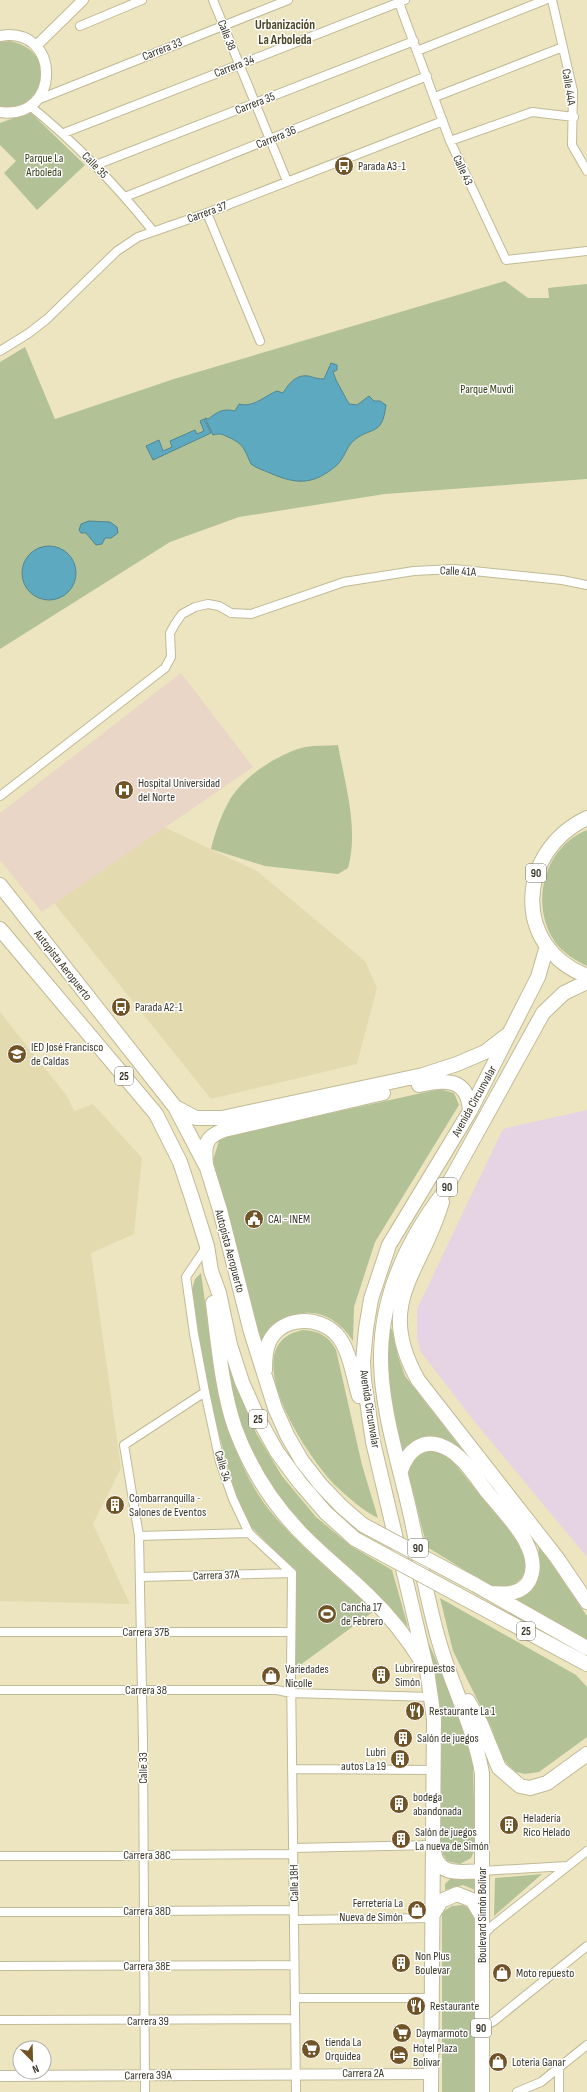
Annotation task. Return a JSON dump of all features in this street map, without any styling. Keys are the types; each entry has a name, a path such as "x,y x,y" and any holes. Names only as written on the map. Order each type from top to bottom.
{"highway":[{"name":"90","path":"587,817 569,827 555,840 543,855 536,873 532,892 533,911 538,929 547,946 567,966 587,976"},
{"name":"Autopista Aeropuerto","path":"0,885 175,1107 206,1168 220,1210 265,1380 274,1408 302,1461 320,1484 341,1506 363,1525 491,1593"},
{"name":"Autopista Aeropuerto","path":"0,929 156,1114 180,1162 207,1246 211,1271 219,1293 230,1345 242,1382 258,1418 277,1452 300,1483 326,1513 356,1539 587,1664"},
{"name":"Avenida Circunvalar","path":"427,1670 373,1442 366,1402 363,1362 371,1299 389,1244 470,1111 538,977 547,946"},
{"name":"Avenida Circunvalar","path":"450,1671 440,1645 384,1394 381,1356 383,1328 392,1287 405,1255 424,1218 444,1192 544,1013 564,993 587,982"},
{"path":"175,1107 196,1118 222,1118 423,1075 457,1064 485,1052 510,1032"},
{"path":"206,1168 205,1150 207,1140 213,1134 224,1130 436,1081 450,1082 463,1088 469,1097 470,1111"},
{"path":"444,1192 438,1216 406,1287 399,1309 402,1343 408,1362 418,1380 557,1558 587,1602"},
{"path":"211,1271 213,1309 226,1390 235,1427 250,1462 266,1489 283,1512 301,1533 385,1612 409,1642 427,1670"},
{"path":"265,1380 265,1360 268,1346 276,1332 295,1322 313,1322 325,1325 337,1335 346,1350 373,1442"},
{"path":"401,1471 405,1458 417,1447 432,1444 446,1447 462,1461 517,1528 526,1542 533,1558 531,1577 525,1586 517,1592 506,1594 491,1593"},
{"name":"25","path":"491,1593 587,1648"},
{"name":"90","path":"427,1670 434,1719 431,2092"},
{"path":"450,1671 481,1724 499,1768 516,1783 530,1788 547,1783 587,1754"},
{"name":"Boulevard Simón Bolívar","path":"450,1671 478,1749 482,1773 482,2092"},
{"path":"433,1845 435,1858 446,1870 453,1872 482,1871"},
{"path":"432,1917 442,1901 457,1894 472,1900 482,1917"}],"street":[{"path":"36,46 83,0"},
{"path":"80,26 142,0"},
{"name":"Calle 38","path":"212,0 224,25 238,65 256,103 287,181"},
{"name":"Carrera 33","path":"34,103 288,0"},
{"path":"417,51 545,0"},
{"name":"Calle 44A","path":"552,0 573,91 574,117 572,145 587,171"},
{"name":"Calle 43","path":"400,1 450,141 506,260 587,251"},
{"name":"Carrera 34","path":"64,133 400,1"},
{"path":"0,36 17,36 36,46 44,59 47,73 44,87 34,103 15,112 0,112"},
{"name":"Carrera 35","path":"96,165 414,41"},
{"path":"434,97 562,47"},
{"name":"Carrera 36","path":"125,197 427,76"},
{"name":"Calle 35","path":"34,103 96,165 153,231"},
{"path":"450,141 532,112 574,117"},
{"name":"Carrera 37","path":"0,351 29,333 47,319 118,251 138,237 207,213 443,121"},
{"path":"207,213 260,341"},
{"name":"Calle 41A","path":"0,796 165,668 171,657 170,633 182,614 195,606 208,604 219,606 232,613 251,614 344,582 414,571 454,569 562,580 587,585"},
{"name":"Calle 34","path":"207,1246 186,1277 194,1334 220,1462 233,1499 249,1533 292,1573"},
{"name":"Calle 33","path":"145,2092 143,1912 144,1855 140,1577 138,1536 124,1445 205,1392"},
{"path":"138,1536 249,1533"},
{"path":"291,1632 292,1573"},
{"name":"Carrera 37A","path":"140,1577 292,1573"},
{"name":"Carrera 37B","path":"0,1632 291,1632"},
{"name":"Calle 18H","path":"291,1632 296,2092"},
{"name":"Carrera 38","path":"0,1690 277,1690 291,1693 432,1697"},
{"path":"292,1769 433,1770"},
{"name":"Carrera 38C","path":"0,1856 144,1855 433,1845"},
{"path":"481,1938 492,1926 587,1851"},
{"path":"482,1871 567,1866"},
{"name":"Carrera 38D","path":"0,1912 294,1910"},
{"path":"295,1920 432,1917"},
{"path":"481,2028 494,2021 587,1946"},
{"name":"Carrera 38E","path":"0,1966 294,1965"},
{"path":"295,1998 431,1998"},
{"name":"Carrera 39","path":"0,2020 144,2021 295,2019"},
{"path":"517,2092 541,2082 587,2046"},
{"path":"559,2068 559,2092"},
{"name":"Carrera 2A","path":"296,2073 431,2074"},
{"name":"Carrera 39A","path":"0,2076 145,2076 296,2073"}],"shaded area":[{"name":"Hospital Universidad del Norte","path":"181,673 253,767 42,912 0,860 0,813"},
{"path":"164,827 257,871 365,961 377,988 357,1064 211,1099 54,903"},
{"path":"0,1012 67,1096 74,1111 93,1104 142,1158 134,1234 91,1253 121,1468 93,1524 130,1604 0,1601"},
{"path":"587,1110 587,1557 474,1421 421,1352 417,1339 417,1309 503,1129"}],"green space":[{"path":"10,41 26,47 36,56 42,67 42,79 38,91 30,100 17,106 0,107 0,42"},
{"name":"Parque La Arboleda","path":"30,112 85,165 37,210 4,173 16,161 0,145 0,123"},
{"name":"Parque Muvdi","path":"505,281 528,298 549,298 548,288 587,284 587,479 385,494 239,517 170,542 0,649 0,362 25,347 55,419 174,379"},
{"path":"338,745 352,822 351,853 348,868 338,874 265,866 211,849 218,826 228,803 234,794 251,776 272,761 294,750 309,746"},
{"path":"587,830 587,966 562,950 555,942 547,927 543,911 542,894 545,878 551,863 560,849 572,838"},
{"path":"440,1089 454,1093 459,1105 375,1242 354,1307 353,1341 343,1328 331,1319 319,1314 307,1313 294,1315 282,1321 271,1330 260,1343 212,1163 219,1141 231,1135"},
{"path":"201,1273 221,1401 241,1462 256,1491 275,1517 311,1554 374,1611 292,1671 296,1572 248,1524 237,1500 215,1420 198,1338 191,1293 195,1279"},
{"path":"217,1305 240,1387 256,1433 282,1476 316,1517 351,1546 392,1570 408,1627 348,1567 296,1520 262,1473 240,1426 230,1383"},
{"path":"389,1328 392,1329 398,1356 405,1376 468,1457 442,1440 400,1463 389,1379"},
{"path":"303,1330 323,1335 330,1341 336,1350 362,1465 378,1518 351,1500 325,1473 295,1429 282,1404 275,1379 274,1357 283,1340"},
{"path":"433,1450 450,1458 518,1541 524,1554 526,1566 523,1577 511,1587 494,1588 427,1547 409,1477 409,1471 412,1462 415,1459 423,1453"},
{"path":"538,1544 587,1616 587,1643 509,1599 528,1592 534,1586 537,1580 540,1564"},
{"path":"440,1598 576,1675 587,1687 587,1737 539,1772 525,1774 516,1772 508,1765 498,1752 492,1729 453,1651"},
{"path":"424,1632 461,1719 473,1759 475,1849 471,1858 460,1864 447,1861 440,1849 439,1763"},
{"path":"542,1874 494,1916 495,1878"},
{"path":"452,1877 475,1877 475,1890 463,1885 445,1890 445,1884"},
{"path":"462,1905 470,1908 475,1913 477,2092 442,2092 442,1912 452,1906"}],"water":[{"path":"331,363 337,365 337,370 333,372 349,404 357,405 369,396 374,401 380,401 386,405 382,422 378,427 352,442 337,465 329,472 305,481 289,480 257,468 251,464 247,454 237,442 222,435 213,435 205,418 208,419 223,410 235,411 239,404 244,405 254,403 277,391 283,393 291,382 298,377 307,376 324,379"},
{"path":"204,419 211,433 153,460 146,446 159,440 163,451 172,447 170,441 195,430 197,434 204,431 200,421"},
{"path":"89,521 110,522 117,527 118,533 111,538 105,538 102,544 96,545 86,533 81,533 79,530 81,524"},
{"path":"44,546 54,546 64,550 72,558 76,568 76,578 72,588 64,596 54,600 44,600 34,596 26,588 22,578 22,568 26,558 34,550"}],"place":[{"name":"Parada A3-1","path":"344,166"},
{"name":"Hospital Universidad del Norte","path":"124,790"},
{"name":"Parada A2-1","path":"121,1007"},
{"name":"IED José Francisco de Caldas","path":"17,1054"},
{"name":"CAI - INEM","path":"254,1219"},
{"name":"Combarranquilla - Salones de Eventos","path":"115,1505"},
{"name":"Cancha 17 de Febrero","path":"327,1614"},
{"name":"Lubrirepuestos Simón","path":"381,1675"},
{"name":"Variedades Nicolle","path":"271,1676"},
{"name":"Restaurante La 1","path":"415,1711"},
{"name":"Salón de juegos","path":"403,1738"},
{"name":"Lubri autos La 19","path":"400,1759"},
{"name":"bodega abandonada","path":"399,1804"},
{"name":"Heladería Rico Helado","path":"509,1825"},
{"name":"Salón de juegos La nueva de Simón","path":"401,1839"},
{"name":"Ferretería La Nueva de Simón","path":"417,1910"},
{"name":"Non Plus Boulevar","path":"401,1963"},
{"name":"Moto repuesto","path":"502,1973"},
{"name":"Restaurante","path":"416,2006"},
{"name":"Daymarmoto","path":"402,2033"},
{"name":"tienda La Orquidea","path":"311,2049"},
{"name":"Hotel Plaza Bolivar","path":"399,2055"},
{"name":"Loteria Ganar","path":"498,2062"}],"district":[{"name":"Urbanización La Arboleda","path":"285,32"}]}
